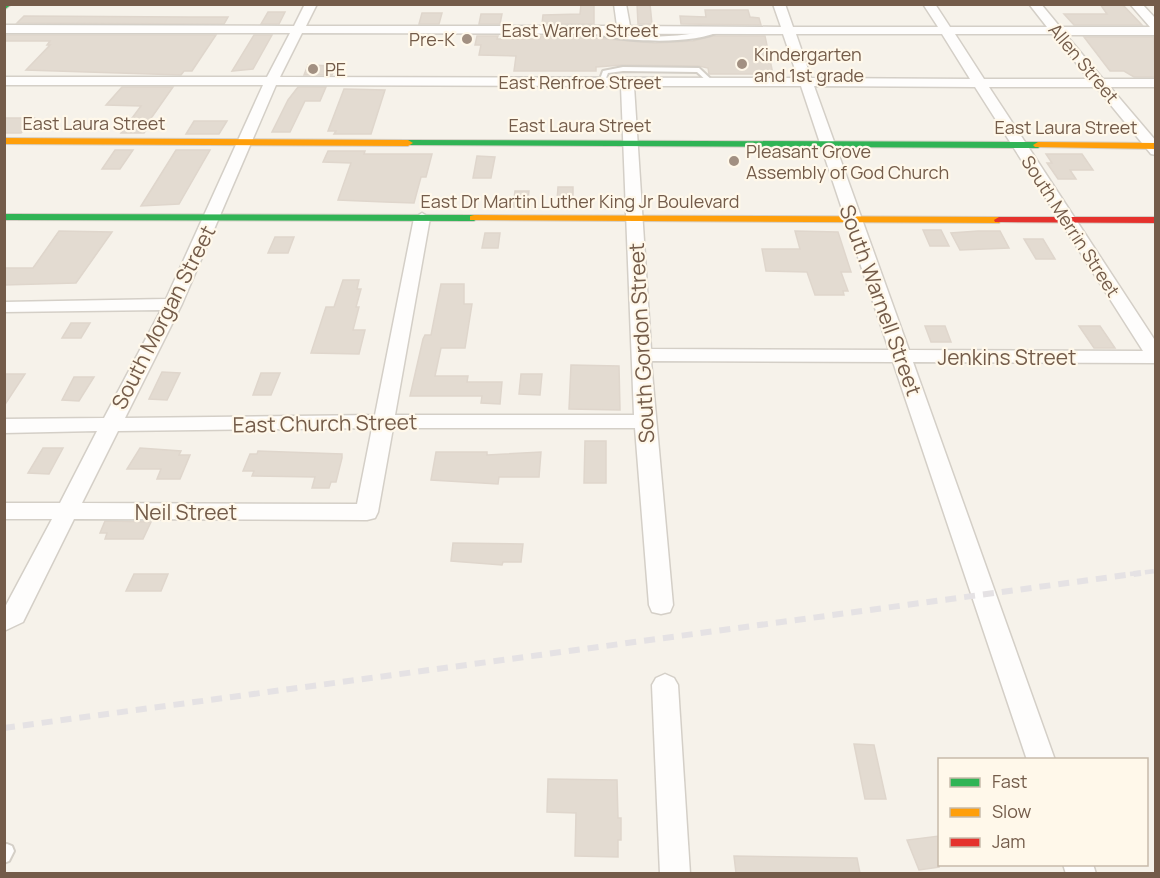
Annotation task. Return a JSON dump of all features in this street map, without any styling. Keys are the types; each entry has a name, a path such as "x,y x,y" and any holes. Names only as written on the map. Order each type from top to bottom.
{"street":[{"path":"4,8 9,4"},
{"name":"South Morgan Street","path":"4,622 14,615 108,425 173,304 213,218 271,82 311,4"},
{"path":"620,4 624,30"},
{"name":"South Warnell Street","path":"779,4 825,144 1041,758"},
{"name":"South Merrin Street","path":"929,4 1155,357"},
{"name":"Allen Street","path":"1034,4 1154,147"},
{"path":"1135,4 1155,27"},
{"name":"East Warren Street","path":"4,29 1155,31"},
{"name":"East Renfroe Street","path":"4,81 1155,83"},
{"name":"South Gordon Street","path":"627,82 645,422 661,604"},
{"name":"East Laura Street","path":"4,141 1154,147"},
{"name":"East Dr Martin Luther King Jr Boulevard","path":"4,217 1155,220"},
{"path":"382,421 422,218"},
{"path":"4,307 173,304"},
{"name":"Jenkins Street","path":"642,356 1155,357"},
{"name":"East Church Street","path":"4,426 382,421 645,422"},
{"name":"Neil Street","path":"4,511 367,512 382,421"},
{"path":"665,685 675,873"}],"lane":[{"path":"587,30 610,37 691,37 720,30"},
{"path":"603,82 605,72 623,69 699,70 711,82"},
{"path":"4,852 7,852 4,856"}],"building":[{"path":"581,4 594,4 594,24 542,24 543,15 580,14"},
{"path":"637,4 650,4 652,24 638,24"},
{"path":"1100,4 1122,4 1142,25 1074,25 1064,14 1107,14"},
{"path":"705,10 748,10 750,17 759,18 761,25 681,24 680,16 706,17"},
{"path":"268,12 285,12 279,24 261,24"},
{"path":"422,13 442,13 439,24 419,24"},
{"path":"481,14 502,14 500,24 479,24"},
{"path":"24,16 228,17 224,24 17,23"},
{"path":"4,35 216,35 192,71 184,71 181,75 26,70 50,45 47,45 50,41 4,41"},
{"path":"254,35 272,35 253,69 232,71"},
{"path":"477,36 498,36 497,39 540,39 541,36 594,36 594,38 655,43 693,41 713,36 765,36 773,74 709,74 708,68 699,66 623,65 596,67 596,71 514,71 516,56 479,55 481,45 475,45"},
{"path":"1084,37 1154,37 1155,77 1134,77 1124,71 1110,71"},
{"path":"308,65 336,66 332,75 304,75"},
{"path":"122,87 173,87 147,124 151,124 144,133 121,133 141,106 106,105"},
{"path":"298,87 326,87 320,101 305,101 290,132 272,132 288,100"},
{"path":"344,89 385,90 371,134 334,134 336,131 328,131"},
{"path":"4,118 34,118 21,133 4,133"},
{"path":"194,121 227,121 219,134 186,134"},
{"path":"115,150 133,150 120,169 102,169"},
{"path":"176,150 210,150 179,204 141,206"},
{"path":"328,151 365,151 364,154 432,154 426,177 421,177 414,203 338,200 351,163 323,162"},
{"path":"1046,154 1082,154 1093,170 1070,170 1076,179 1058,179 1047,163 1052,163"},
{"path":"477,156 495,157 491,178 473,178"},
{"path":"558,187 573,187 573,202 557,201"},
{"path":"515,191 529,191 527,207 513,207"},
{"path":"923,230 941,230 949,246 930,246"},
{"path":"59,231 112,232 76,283 4,285 4,268 33,268"},
{"path":"795,231 838,232 851,272 841,272 848,291 843,291 844,295 815,295 807,272 766,271 762,249 800,249"},
{"path":"1000,231 1009,248 960,250 951,233"},
{"path":"485,233 500,233 498,248 482,248"},
{"path":"275,237 294,237 288,253 268,253"},
{"path":"1024,239 1043,239 1055,259 1036,259"},
{"path":"343,280 359,280 357,289 361,289 353,330 365,330 359,354 311,353 326,307 334,307"},
{"path":"441,284 464,284 464,304 472,304 465,348 441,348 435,376 468,376 467,382 502,382 500,404 481,403 482,396 410,396 423,339 425,335 431,335"},
{"path":"71,323 90,323 81,338 62,338"},
{"path":"925,326 945,326 951,342 931,342"},
{"path":"1079,326 1100,326 1115,348 1094,348"},
{"path":"571,365 619,366 620,410 569,409"},
{"path":"162,372 180,373 167,400 149,399"},
{"path":"261,373 280,373 271,395 253,395"},
{"path":"4,374 25,374 4,406"},
{"path":"521,374 542,374 540,395 519,394"},
{"path":"74,377 94,377 79,401 62,400"},
{"path":"585,441 606,441 606,483 584,483"},
{"path":"43,448 63,448 49,474 28,473"},
{"path":"140,448 181,451 179,455 190,455 180,479 157,479 161,469 127,469"},
{"path":"258,451 342,454 342,458 336,482 331,482 329,488 312,488 315,477 252,476 254,471 243,471 250,454 257,454"},
{"path":"436,452 487,452 487,455 541,452 539,477 499,477 498,484 431,480"},
{"path":"105,521 151,522 143,539 105,539 107,533 100,533"},
{"path":"453,543 523,544 521,562 503,562 502,565 451,561"},
{"path":"134,574 168,574 161,591 126,591"},
{"path":"854,744 874,745 886,799 865,799"},
{"path":"548,779 617,780 618,818 621,818 618,857 575,856 576,813 547,812"},
{"path":"938,836 939,867 919,870 907,840"},
{"path":"734,856 857,858 860,873 736,873"}],"railway":[{"path":"1130,574 1156,571"},
{"path":"4,728 1141,573"}],"traffic: fast":[{"path":"4,8 9,4"},
{"path":"408,143 1038,145"},
{"path":"4,217 474,218"}],"traffic: slow":[{"path":"4,141 408,143"},
{"path":"1038,145 1156,146"},
{"path":"474,218 999,220"}],"traffic: jam":[{"path":"999,220 1156,220"}],"place":[{"name":"Pre-K","path":"467,39"},
{"name":"Kindergarten and 1st grade","path":"742,64"},
{"name":"PE","path":"313,69"},
{"name":"Pleasant Grove Assembly of God Church","path":"734,161"}]}
